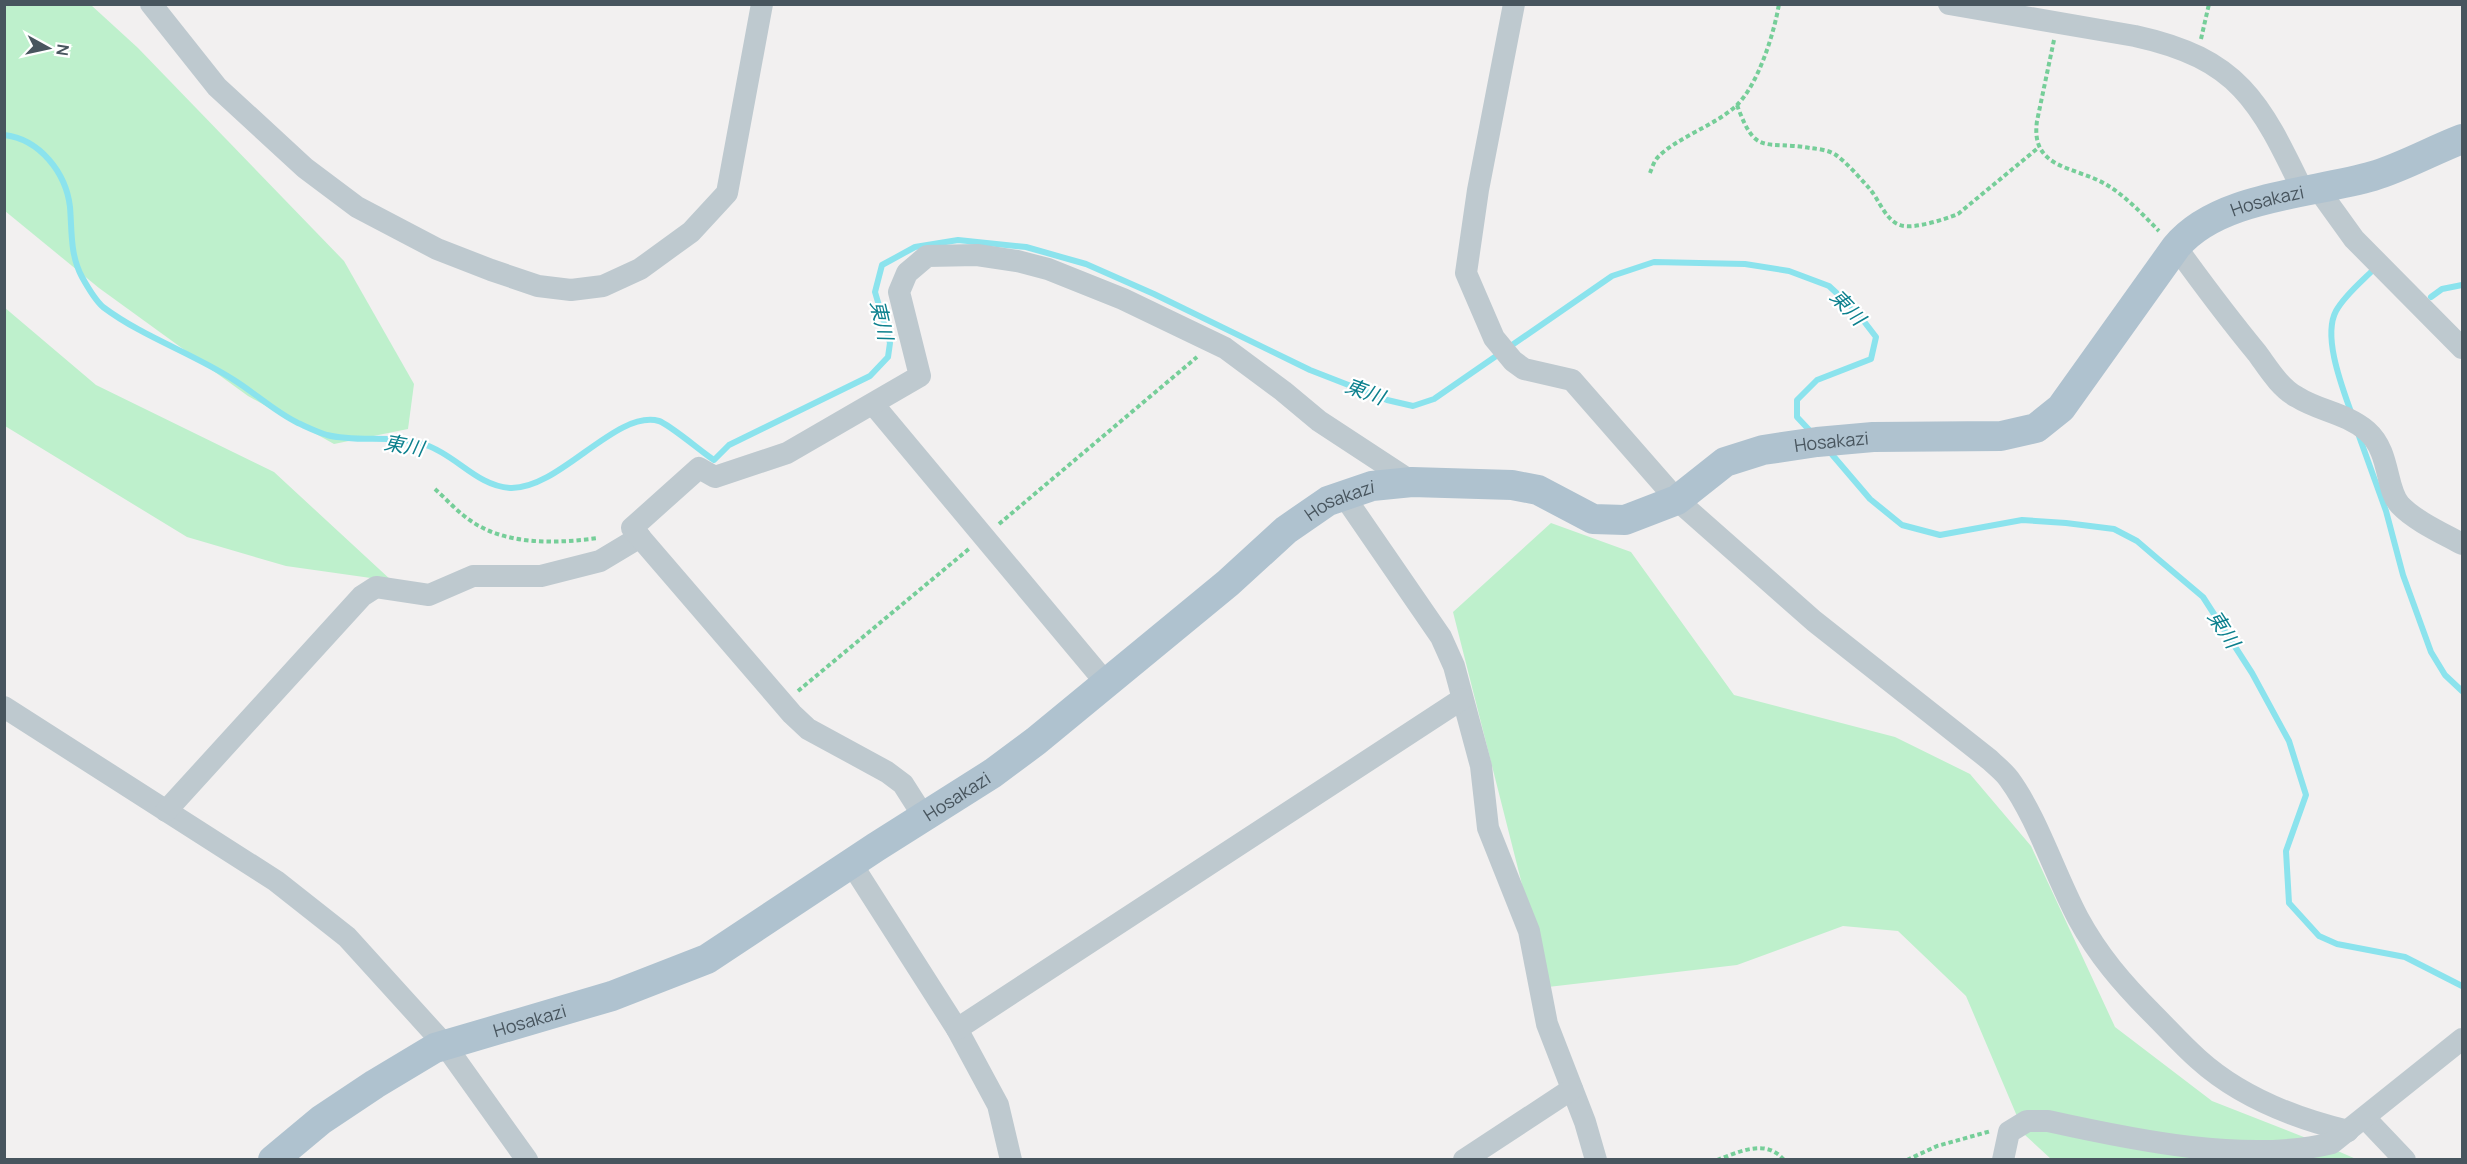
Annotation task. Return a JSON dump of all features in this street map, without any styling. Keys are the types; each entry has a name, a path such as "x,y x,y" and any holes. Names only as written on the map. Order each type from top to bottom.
{"main road":[{"name":"Hosakazi","path":"273,1160 321,1120 435,1048 612,996 707,958 993,773 1228,583 1286,530 1328,501 1372,486 1412,483 1512,485 1538,490 1593,519 1625,520 1677,500 1725,462 1763,450 1826,441 1910,436 2001,436 2036,428 2061,408 2176,248 2198,225 2246,205 2374,175 2463,139"}],"street":[{"path":"151,4 217,87 305,168 357,207 437,249 538,286 571,290 603,286 640,269 691,232 727,193 743,96 762,4"},
{"path":"1514,4 1478,190 1466,273 1494,338 1513,361 1524,369 1572,380 1677,500 1814,621 1990,760 2009,779 2025,806 2077,917 2097,952 2117,978 2198,1059 2223,1079 2253,1098 2284,1112 2356,1124 2406,1160"},
{"path":"1949,4 2159,41 2197,56 2242,86 2261,110 2311,191 2463,348"},
{"path":"2176,248 2279,381 2296,397 2344,416 2368,432 2380,447 2394,495 2400,505 2433,528 2463,544"},
{"path":"166,811 362,596 376,587 429,595 473,576 541,576 600,561 636,533 699,468 715,477 787,453 920,376 899,292 907,273 927,256 977,255 1017,261 1048,269 1123,299 1225,348 1319,421 1412,483"},
{"path":"873,404 1106,683"},
{"path":"1344,496 1442,637 1454,666 1481,766 1488,828 1529,931 1547,1024 1585,1122 1596,1160"},
{"path":"636,533 792,714 808,729 887,772 903,784 924,817"},
{"path":"957,1029 1462,699"},
{"path":"4,707 276,881 347,937 445,1045 527,1160"},
{"path":"851,863 957,1029 998,1105 1011,1160"},
{"path":"2003,1160 2009,1132 2026,1122 2048,1121 2177,1150 2278,1155 2310,1151 2332,1143 2463,1039"},
{"path":"1464,1160 1572,1089"}],"path":[{"path":"1650,173 1656,158 1737,105 1766,55 1779,4"},
{"path":"2197,56 2209,4"},
{"path":"2057,24 2037,121 2035,135 2038,148 2045,158 2106,184 2176,248"},
{"path":"1737,105 1750,135 1760,143 1785,144 1823,150 1836,155 1869,188 1893,223 1904,227 1947,219 1958,214 2038,148"},
{"path":"435,489 464,516 488,531 511,538 541,541 636,533"},
{"path":"1907,1160 1937,1146 1995,1130 2009,1132"},
{"path":"1717,1160 1745,1150 1765,1148 1776,1150 1784,1160"}],"green space":[{"path":"4,5 91,5 138,48 344,261 414,384 408,429 334,444 248,396 99,288 5,211"},
{"path":"4,307 96,385 274,472 392,581 286,566 187,537 5,426"},
{"path":"1551,523 1631,552 1734,695 1895,737 1970,774 2031,846 2115,1027 2212,1101 2356,1159 2051,1159 2025,1135 1966,996 1898,931 1843,926 1737,965 1548,987 1453,612"}],"waterway":[{"name":"東川","path":"4,135 29,143 40,151 57,170 70,207 73,252 78,269 97,301 118,318 218,370 281,413 308,428 339,437 402,440 426,445 487,482 510,488 529,485 548,477 606,437 624,427 642,421 664,423 714,460 729,445 870,376 888,357 890,343 875,292 882,265 915,247 958,240 1026,247 1086,264 1154,294 1310,370 1387,400 1413,406 1434,399 1612,276 1654,262 1745,264 1789,271 1829,286 1856,311 1876,337 1871,359 1817,380 1797,400 1797,417 1812,433"},
{"path":"2352,415 2335,363 2331,335 2332,322 2343,300 2373,270"},
{"path":"2431,297 2442,289 2462,285"},
{"path":"2359,436 2386,511 2403,575 2431,652 2445,675 2462,691"},
{"name":"東川","path":"1829,451 1870,499 1902,525 1940,535 2022,520 2114,529 2137,541 2203,597 2252,673 2289,741 2306,795 2286,851 2289,903 2319,936 2337,944 2405,957 2462,986"}]}
